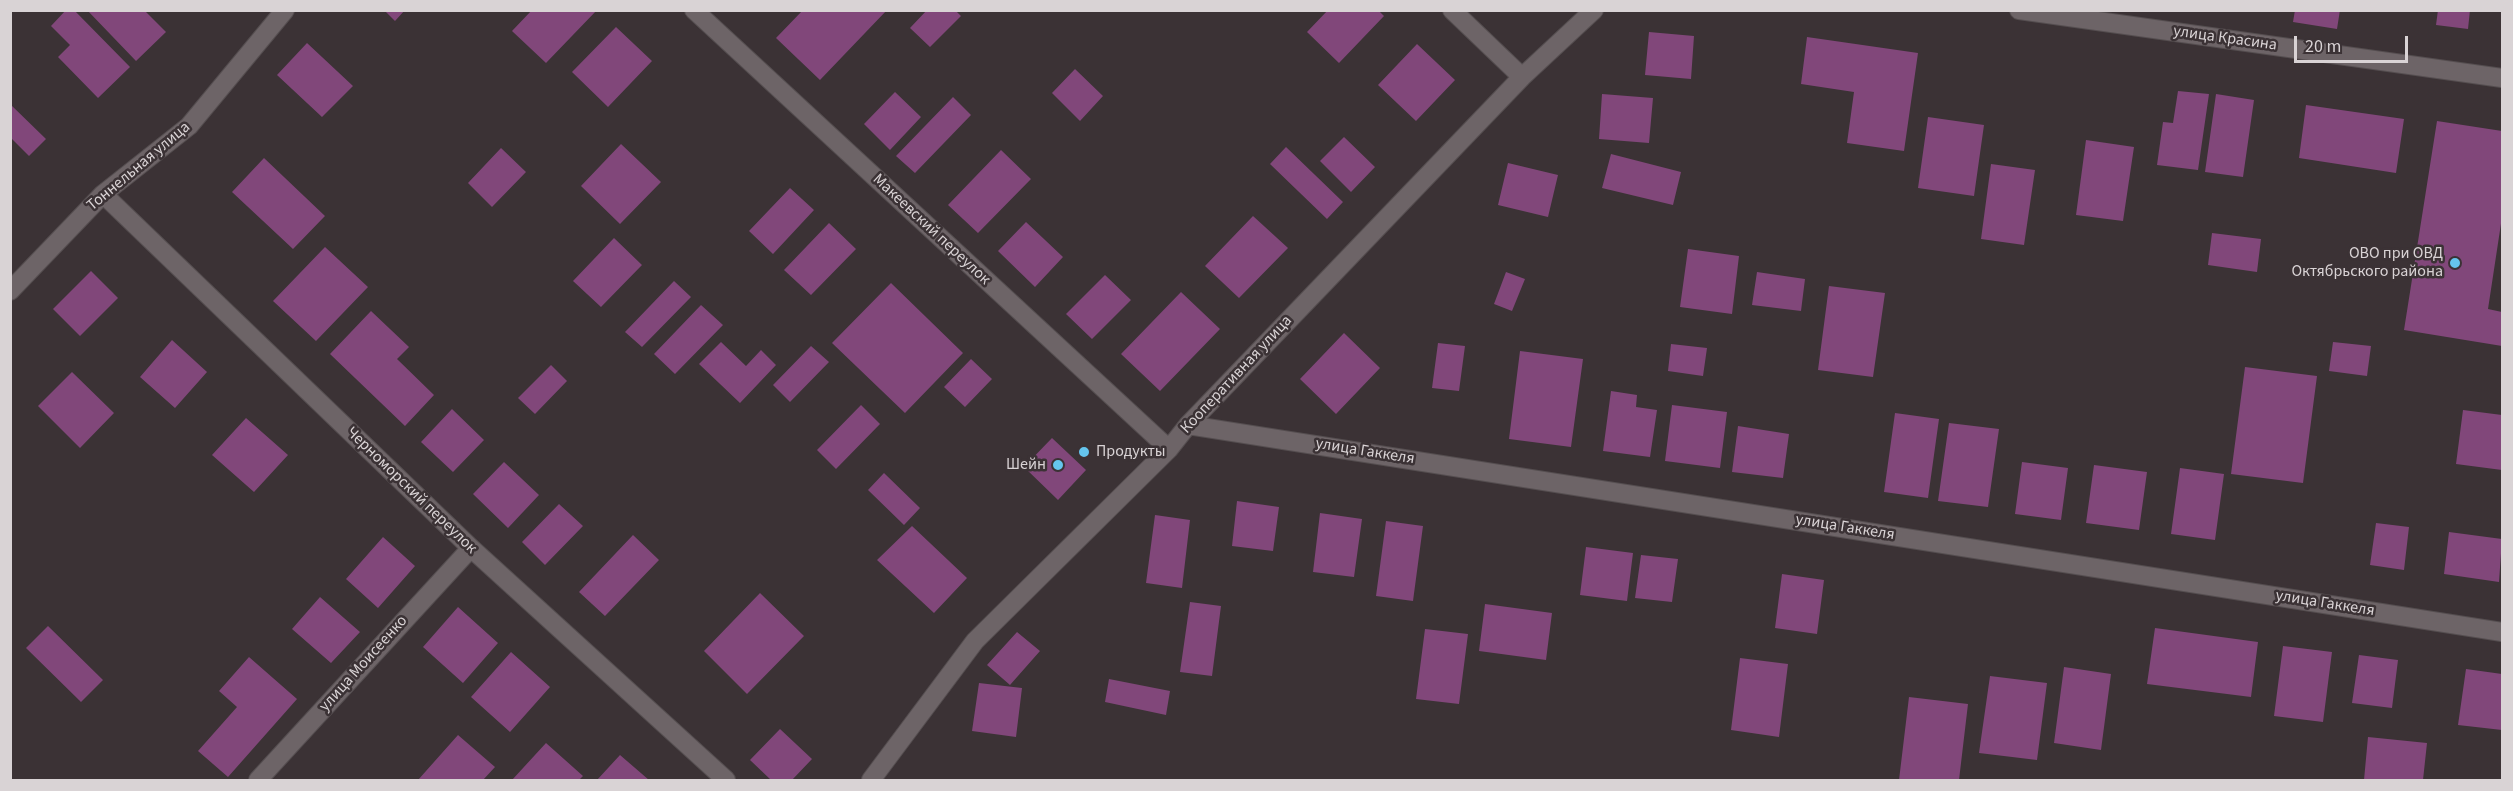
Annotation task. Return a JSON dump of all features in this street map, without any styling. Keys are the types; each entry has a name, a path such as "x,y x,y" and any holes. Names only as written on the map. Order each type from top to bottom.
{"street":[{"name":"Тоннельная улица","path":"10,291 103,194 189,126 285,10"},
{"name":"Макеевский переулок","path":"694,10 1169,449"},
{"path":"1452,10 1522,77"},
{"name":"Кооперативная улица","path":"871,780 975,641 1169,449 1188,425 1522,77 1594,10"},
{"name":"улица Красина","path":"2019,10 2502,78"},
{"name":"Черноморский переулок","path":"103,194 471,548 726,780"},
{"name":"улица Гаккеля","path":"1188,425 2502,632"},
{"name":"улица Моисеенко","path":"258,780 471,548"}],"building":[{"path":"66,10 74,10 130,67 98,98 58,57 70,45 51,26"},
{"path":"87,10 144,10 166,32 136,61"},
{"path":"384,10 405,10 395,21"},
{"path":"532,10 597,10 546,63 512,31"},
{"path":"803,10 887,10 820,80 776,38"},
{"path":"927,10 955,10 961,16 930,47 910,28"},
{"path":"1328,10 1378,10 1384,16 1339,63 1307,32"},
{"path":"2295,10 2340,10 2337,29 2293,22"},
{"path":"2438,10 2470,10 2468,29 2436,25"},
{"path":"616,27 652,61 608,107 572,72"},
{"path":"1649,32 1694,36 1691,79 1645,75"},
{"path":"1807,37 1918,53 1904,151 1847,143 1854,92 1801,84"},
{"path":"307,43 353,86 322,117 277,75"},
{"path":"1417,44 1455,80 1416,121 1378,85"},
{"path":"1075,69 1103,96 1080,121 1052,93"},
{"path":"2178,91 2209,94 2198,170 2157,165 2163,122 2173,123"},
{"path":"895,92 921,117 890,150 864,124"},
{"path":"1602,94 1653,98 1649,143 1599,139"},
{"path":"2216,94 2254,100 2243,177 2205,172"},
{"path":"953,97 971,115 915,173 896,156"},
{"path":"10,104 46,139 29,156 10,137"},
{"path":"2306,105 2404,119 2396,173 2299,158"},
{"path":"1928,117 1984,125 1974,196 1918,188"},
{"name":"ОВО при ОВД Октябрьского района","path":"2437,121 2502,131 2502,217 2488,309 2502,312 2502,346 2404,330"},
{"path":"1344,137 1375,167 1351,192 1320,161"},
{"path":"2086,140 2134,147 2123,221 2076,215"},
{"path":"621,144 661,182 620,224 581,186"},
{"path":"1286,147 1343,202 1327,219 1270,164"},
{"path":"501,148 526,172 492,207 468,183"},
{"path":"1001,150 1031,179 978,233 948,205"},
{"path":"1611,154 1681,172 1673,205 1602,188"},
{"path":"264,158 325,216 293,249 232,192"},
{"path":"1508,163 1558,175 1548,217 1498,205"},
{"path":"1991,164 2035,170 2024,245 1981,239"},
{"path":"790,188 814,210 773,254 749,231"},
{"path":"1253,216 1288,248 1239,298 1205,266"},
{"path":"1026,222 1063,257 1035,287 998,251"},
{"path":"829,223 856,249 811,295 784,270"},
{"path":"2212,233 2261,239 2257,272 2208,265"},
{"path":"614,238 642,265 601,307 573,281"},
{"path":"325,247 368,287 316,341 273,301"},
{"path":"1688,249 1739,256 1732,314 1680,307"},
{"path":"91,271 118,298 80,336 53,309"},
{"path":"1506,272 1525,279 1512,311 1494,304"},
{"path":"1757,272 1805,279 1801,311 1752,305"},
{"path":"1105,275 1131,300 1092,339 1066,314"},
{"path":"674,281 691,297 642,347 625,332"},
{"path":"891,283 963,353 905,413 832,343"},
{"path":"1829,286 1885,293 1873,377 1818,370"},
{"path":"1181,292 1220,329 1160,391 1121,354"},
{"path":"701,305 723,325 675,374 654,354"},
{"path":"371,311 409,347 397,359 434,395 405,426 330,354"},
{"path":"1344,333 1380,368 1336,414 1300,379"},
{"path":"172,340 207,372 175,408 140,377"},
{"path":"721,342 746,366 761,350 776,365 740,403 699,364"},
{"path":"2333,342 2371,346 2367,376 2329,371"},
{"path":"1438,343 1465,346 1459,391 1432,388"},
{"path":"1671,344 1707,348 1703,376 1668,371"},
{"path":"811,346 829,362 790,402 773,385"},
{"path":"1520,351 1583,359 1571,447 1509,439"},
{"path":"971,359 992,379 965,407 944,387"},
{"path":"551,365 567,381 535,414 518,398"},
{"path":"2245,367 2317,376 2303,483 2231,474"},
{"path":"72,372 114,413 80,448 38,406"},
{"path":"1611,391 1637,395 1636,407 1657,410 1650,457 1603,451"},
{"path":"861,405 880,424 836,469 817,450"},
{"path":"1672,405 1727,412 1720,468 1665,461"},
{"path":"452,409 484,440 453,472 421,442"},
{"path":"2463,410 2502,415 2502,470 2456,464"},
{"path":"1895,413 1939,419 1928,498 1884,492"},
{"path":"246,418 288,455 254,492 212,455"},
{"path":"1949,423 1999,429 1988,507 1938,501"},
{"path":"1738,426 1789,434 1783,478 1732,472"},
{"path":"1052,438 1086,470 1058,500 1024,467"},
{"name":"Продукты","path":"1085,446 1090,451 1084,458 1079,453"},
{"path":"504,462 539,495 508,528 473,494"},
{"path":"2022,462 2068,468 2061,520 2015,514"},
{"path":"2094,465 2147,472 2139,530 2086,523"},
{"path":"2180,468 2224,474 2215,540 2171,534"},
{"path":"884,473 920,508 904,525 868,490"},
{"path":"1237,501 1279,507 1273,551 1232,546"},
{"path":"559,504 583,526 545,565 522,542"},
{"path":"1320,513 1362,519 1354,577 1313,572"},
{"path":"1155,515 1190,520 1182,588 1146,583"},
{"path":"1386,521 1423,526 1413,601 1376,596"},
{"path":"2376,523 2409,527 2404,570 2370,565"},
{"path":"912,526 967,578 934,613 877,560"},
{"path":"2449,532 2502,539 2499,582 2444,574"},
{"path":"633,535 659,560 605,616 579,592"},
{"path":"383,537 415,566 378,608 346,579"},
{"path":"1586,547 1633,553 1627,601 1580,595"},
{"path":"1641,555 1678,559 1672,602 1635,598"},
{"path":"1782,574 1824,580 1817,634 1775,628"},
{"path":"760,593 804,636 747,694 704,651"},
{"path":"320,597 360,632 331,663 292,629"},
{"path":"1190,602 1221,606 1212,676 1180,672"},
{"path":"1485,604 1552,613 1546,660 1479,651"},
{"path":"458,607 498,643 463,683 423,647"},
{"path":"48,626 103,680 81,702 26,648"},
{"path":"2155,628 2258,642 2251,697 2147,684"},
{"path":"1425,629 1468,634 1459,704 1416,699"},
{"path":"1017,632 1040,651 1010,685 987,665"},
{"path":"2283,646 2332,652 2323,722 2274,716"},
{"path":"511,652 550,687 510,732 471,697"},
{"path":"2359,655 2398,660 2392,708 2352,703"},
{"path":"249,657 297,699 228,777 198,751 237,707 219,691"},
{"path":"1740,658 1788,664 1779,737 1731,730"},
{"path":"2064,667 2111,674 2101,750 2054,743"},
{"path":"2466,669 2502,674 2502,730 2458,725"},
{"path":"1990,676 2047,683 2037,760 1979,753"},
{"path":"1109,679 1170,691 1166,715 1105,702"},
{"path":"979,683 1022,688 1016,737 972,731"},
{"path":"1909,697 1968,704 1959,780 1899,780"},
{"path":"780,729 812,759 792,780 771,780 750,760"},
{"path":"458,735 495,767 483,780 418,780"},
{"path":"2368,737 2427,743 2423,780 2364,780"},
{"path":"546,743 583,776 579,780 512,780"},
{"path":"620,755 649,780 597,780"}],"place":[{"name":"ОВО при ОВД Октябрьского района","path":"2455,263"},
{"name":"Продукты","path":"1084,452"},
{"name":"Шейн","path":"1058,465"}]}
